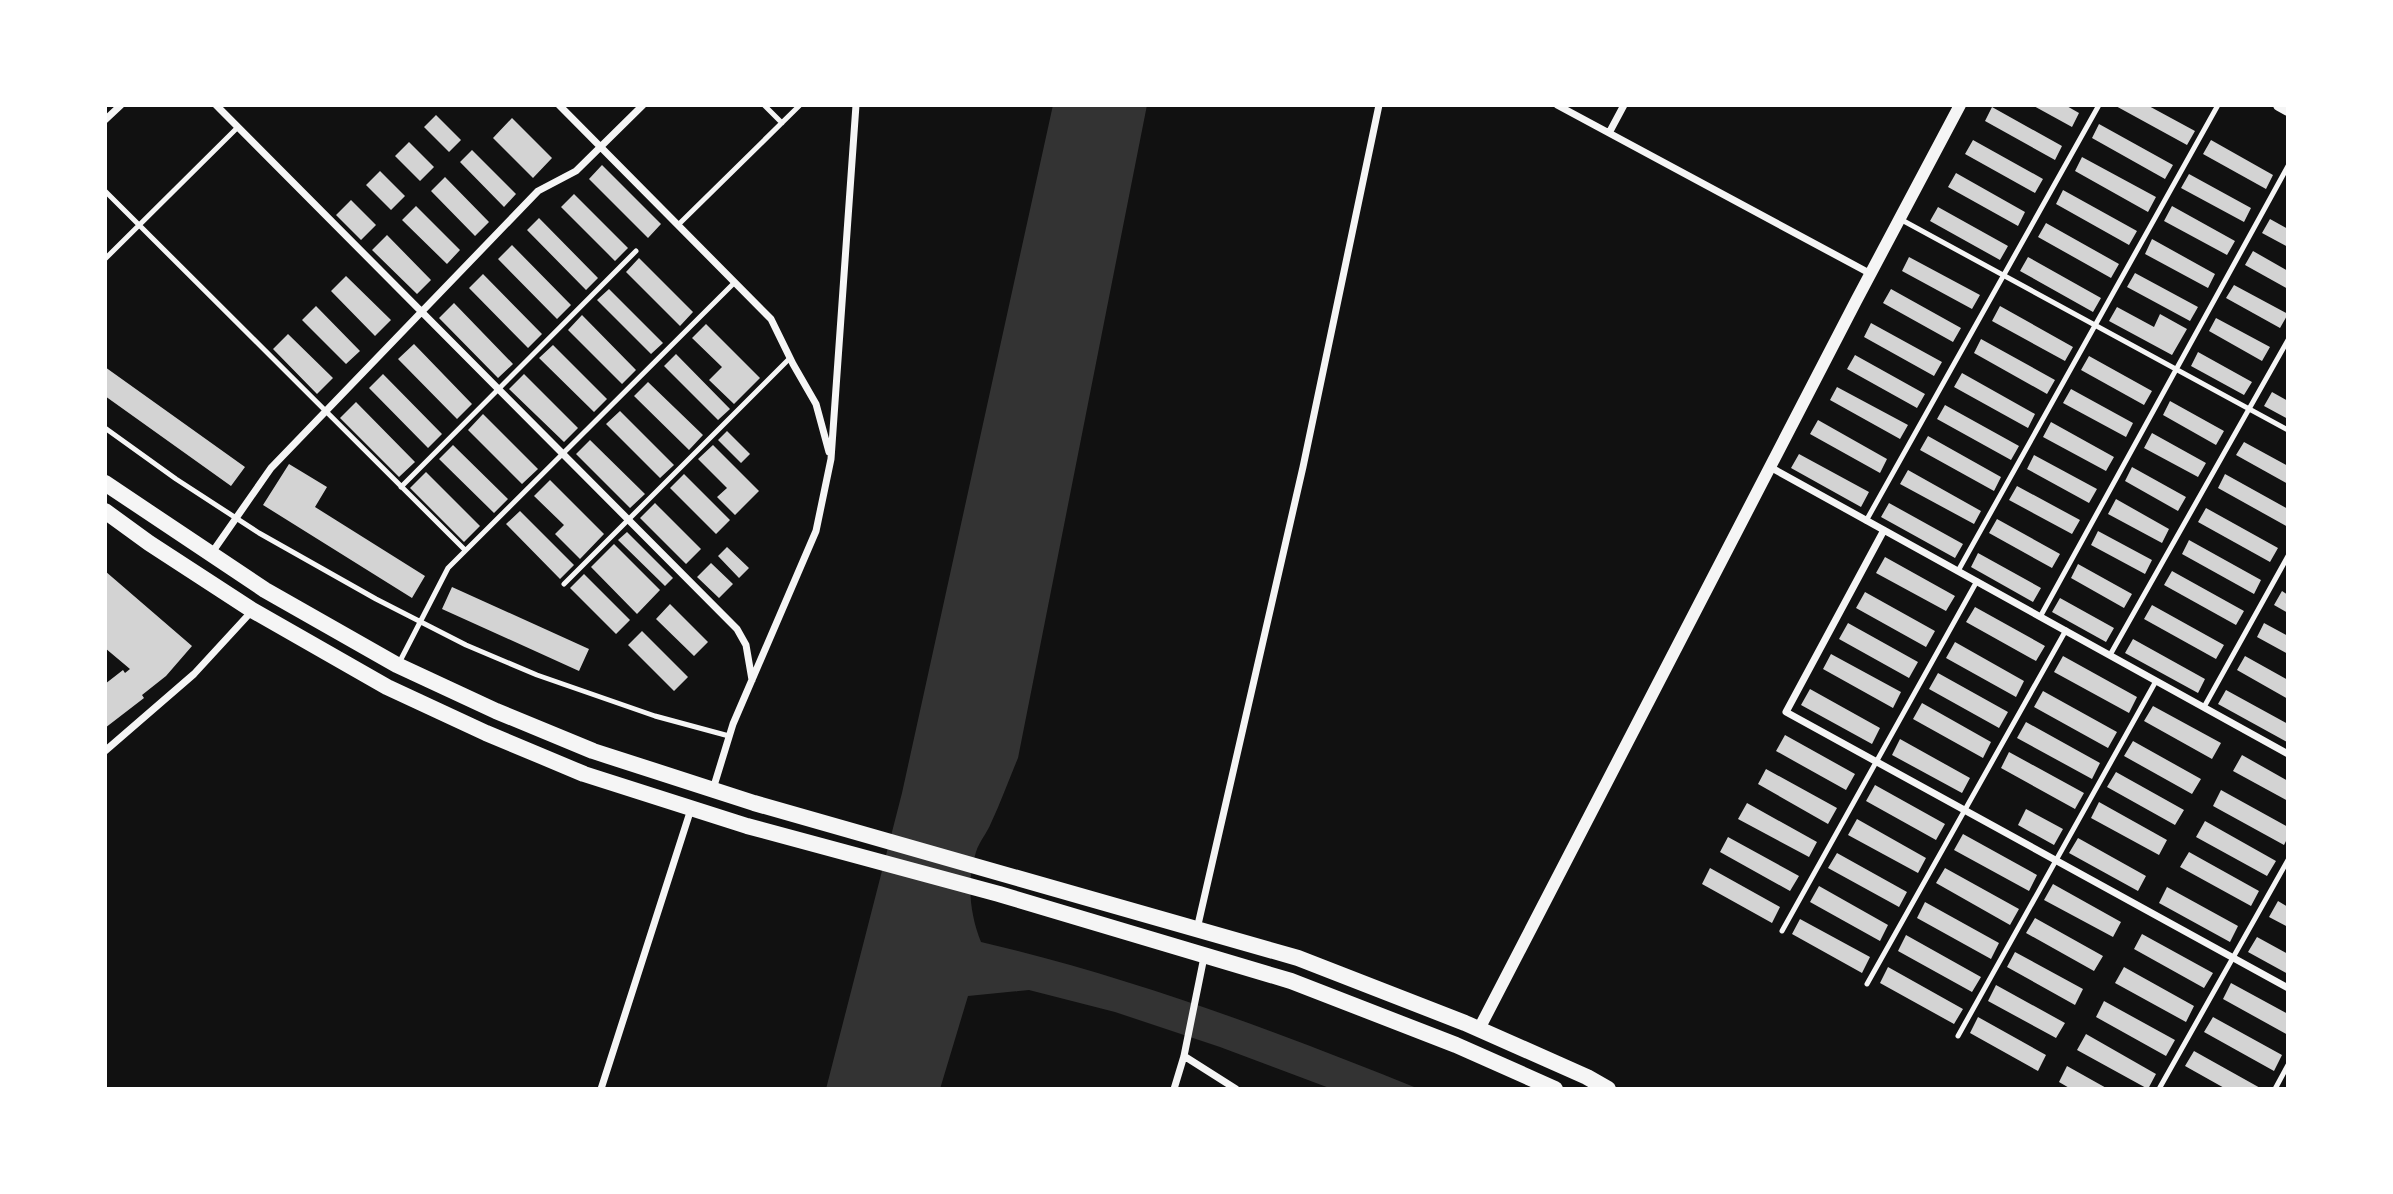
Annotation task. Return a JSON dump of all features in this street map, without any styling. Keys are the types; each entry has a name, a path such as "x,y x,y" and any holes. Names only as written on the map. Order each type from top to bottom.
{"main road":[{"path":"105,483 265,590 397,665 496,711 593,751 713,789 1298,958 1479,1029 1608,1089"},
{"path":"105,511 252,610 387,687 584,774 747,826 999,894 1291,981 1384,1016 1555,1089"}],"street":[{"path":"105,120 121,105"},
{"path":"216,105 737,629 746,645 752,680"},
{"path":"559,105 771,319 816,404 831,459"},
{"path":"211,555 271,468 325,411 538,191 576,171 643,105"},
{"path":"713,789 729,736 816,531 831,459 856,105"},
{"path":"1197,930 1303,467 1380,105"},
{"path":"1557,105 1871,274"},
{"path":"1609,133 1624,105"},
{"path":"1479,1029 1960,105"},
{"path":"1770,467 2288,754"},
{"path":"1884,530 1786,712 2288,988"},
{"path":"105,751 194,674 252,610"},
{"path":"601,1089 691,808"},
{"path":"1174,1089 1184,1056 1204,957"},
{"path":"1184,1056 1236,1089"}],"lane":[{"path":"764,105 782,123"},
{"path":"678,225 800,105"},
{"path":"1866,521 2099,105"},
{"path":"1958,571 2218,105"},
{"path":"105,259 238,127"},
{"path":"2040,617 2288,166"},
{"path":"105,191 465,550"},
{"path":"1900,219 2288,430"},
{"path":"401,487 636,251"},
{"path":"397,665 448,568 735,282"},
{"path":"2110,655 2288,340"},
{"path":"564,584 790,358"},
{"path":"105,428 236,518 376,599 466,645 537,675 655,716 729,736"},
{"path":"2204,707 2288,556"},
{"path":"1782,931 1977,581"},
{"path":"1867,984 2066,631"},
{"path":"1958,1036 2157,681"},
{"path":"2159,1089 2288,860"},
{"path":"2275,1089 2288,1065"}],"shaded area":[{"path":"1053,105 1147,105 1018,758 995,815 977,848 973,863 971,898 974,921 981,942 1093,972 1203,1007 1419,1089 1332,1089 1220,1047 1115,1012 1029,990 968,996 940,1089 826,1089 902,793"}],"building":[{"path":"2032,105 2065,105 2079,113 2072,127"},
{"path":"2114,105 2147,105 2195,131 2187,145"},
{"path":"1992,107 2062,146 2055,160 1985,121"},
{"path":"436,115 461,140 449,152 424,127"},
{"path":"512,118 552,158 533,178 493,138"},
{"path":"2099,124 2173,165 2165,179 2092,138"},
{"path":"1973,140 2043,179 2035,193 1965,154"},
{"path":"2211,140 2273,175 2266,189 2203,154"},
{"path":"409,142 434,167 420,181 395,156"},
{"path":"472,150 516,194 504,207 460,162"},
{"path":"2082,157 2156,197 2148,212 2075,171"},
{"path":"602,165 661,224 648,238 589,179"},
{"path":"380,171 405,196 391,210 366,185"},
{"path":"1956,173 2025,212 2018,226 1948,187"},
{"path":"2189,174 2251,208 2244,222 2181,188"},
{"path":"445,177 489,222 475,236 431,191"},
{"path":"2063,190 2137,231 2129,245 2056,204"},
{"path":"574,194 628,248 615,261 561,207"},
{"path":"351,200 376,225 361,240 336,215"},
{"path":"416,206 460,250 447,264 402,220"},
{"path":"2172,206 2235,241 2227,255 2164,221"},
{"path":"1938,207 2008,246 2000,260 1930,221"},
{"path":"539,218 598,278 586,290 527,230"},
{"path":"2270,219 2288,229 2288,247 2262,233"},
{"path":"2046,223 2119,264 2111,278 2038,237"},
{"path":"387,235 431,280 417,294 372,250"},
{"path":"2152,239 2215,274 2208,288 2145,254"},
{"path":"512,245 571,305 557,319 498,259"},
{"path":"2253,251 2288,271 2288,289 2245,265"},
{"path":"1909,257 1980,295 1972,309 1902,271"},
{"path":"2028,257 2101,298 2093,312 2020,271"},
{"path":"639,258 693,312 680,326 626,272"},
{"path":"2135,273 2198,307 2190,321 2127,287"},
{"path":"483,274 542,334 528,348 469,288"},
{"path":"346,276 391,320 375,336 331,291"},
{"path":"2234,285 2288,314 2280,328 2226,298"},
{"path":"609,289 663,343 651,354 597,300"},
{"path":"1891,289 1961,328 1953,342 1883,303"},
{"path":"454,303 513,364 498,378 439,318"},
{"path":"316,306 360,351 346,364 302,320"},
{"path":"2000,306 2073,347 2065,361 1992,321"},
{"path":"2117,307 2154,327 2160,314 2187,329 2172,355 2109,321"},
{"path":"582,315 636,370 622,384 568,330"},
{"path":"2216,318 2270,347 2262,361 2209,331"},
{"path":"1871,323 1942,362 1934,376 1864,337"},
{"path":"706,324 760,378 734,404 709,380 722,367 692,338"},
{"path":"288,334 333,378 317,394 273,349"},
{"path":"1981,339 2055,380 2047,394 1974,353"},
{"path":"414,344 472,404 457,419 398,359"},
{"path":"553,345 607,399 594,412 539,358"},
{"path":"2198,352 2252,382 2244,395 2191,366"},
{"path":"676,354 730,409 718,420 664,366"},
{"path":"1855,355 1925,394 1917,408 1847,369"},
{"path":"2089,356 2152,391 2144,405 2081,370"},
{"path":"105,367 245,467 231,486 105,396"},
{"path":"1962,373 2035,414 2028,428 1954,387"},
{"path":"383,374 442,434 428,448 369,388"},
{"path":"524,374 578,428 564,442 509,389"},
{"path":"648,382 703,435 689,450 634,396"},
{"path":"1837,387 1908,425 1900,439 1830,400"},
{"path":"2071,389 2133,423 2126,437 2063,403"},
{"path":"2272,392 2288,401 2288,419 2264,406"},
{"path":"2170,401 2224,431 2216,445 2163,415"},
{"path":"356,402 415,462 399,477 340,418"},
{"path":"1945,405 2019,446 2011,460 1937,419"},
{"path":"620,411 674,465 660,478 606,424"},
{"path":"483,414 538,469 522,484 468,430"},
{"path":"1818,420 1887,459 1880,473 1810,434"},
{"path":"2051,422 2114,457 2106,471 2043,437"},
{"path":"727,431 750,454 741,463 718,440"},
{"path":"2152,433 2206,463 2198,477 2144,448"},
{"path":"1928,436 2001,477 1994,491 1920,450"},
{"path":"590,440 645,494 630,508 576,454"},
{"path":"2244,442 2288,466 2288,484 2236,455"},
{"path":"453,445 508,499 494,513 439,459"},
{"path":"713,445 759,491 735,515 717,497 727,488 698,459"},
{"path":"1799,454 1869,492 1861,507 1791,468"},
{"path":"2034,455 2097,489 2089,503 2027,469"},
{"path":"289,464 327,487 315,507 425,576 412,598 263,505"},
{"path":"2132,467 2186,497 2178,511 2125,481"},
{"path":"1908,470 1981,511 1974,524 1900,484"},
{"path":"426,472 480,526 464,542 410,488"},
{"path":"684,474 730,520 716,534 670,488"},
{"path":"2225,474 2288,509 2288,527 2218,488"},
{"path":"550,480 604,534 580,559 555,534 564,525 534,496"},
{"path":"2017,486 2080,520 2072,534 2009,500"},
{"path":"2116,499 2169,529 2162,543 2108,514"},
{"path":"655,503 701,549 686,564 640,518"},
{"path":"1889,503 1963,544 1955,558 1881,517"},
{"path":"2206,508 2278,548 2270,562 2198,522"},
{"path":"520,511 574,565 560,579 506,524"},
{"path":"1997,519 2060,554 2052,568 1989,533"},
{"path":"2098,531 2152,560 2145,574 2091,545"},
{"path":"627,532 673,578 665,586 618,540"},
{"path":"2189,540 2261,580 2254,594 2182,554"},
{"path":"614,544 660,590 637,614 591,567"},
{"path":"727,547 749,568 739,578 718,556"},
{"path":"1978,553 2041,588 2033,602 1971,567"},
{"path":"1885,557 1955,596 1946,611 1876,573"},
{"path":"711,563 733,584 719,598 697,577"},
{"path":"2078,564 2132,594 2124,608 2071,578"},
{"path":"105,571 192,646 166,676 142,695 144,698 105,728 105,684 123,670 125,673 130,669 105,648"},
{"path":"2172,571 2244,611 2236,625 2164,585"},
{"path":"584,574 630,620 616,634 570,588"},
{"path":"452,587 589,649 579,671 442,609"},
{"path":"2282,591 2288,595 2288,613 2274,605"},
{"path":"1865,592 1935,631 1926,647 1856,608"},
{"path":"2060,598 2114,628 2106,642 2052,612"},
{"path":"670,604 708,642 694,656 656,619"},
{"path":"2152,605 2224,645 2216,659 2144,619"},
{"path":"1975,607 2045,646 2036,661 1966,622"},
{"path":"1848,623 1918,662 1909,678 1839,639"},
{"path":"2264,623 2288,636 2288,654 2257,637"},
{"path":"642,631 688,677 674,691 628,645"},
{"path":"2133,639 2205,679 2198,693 2125,653"},
{"path":"1955,642 2024,681 2016,697 1946,658"},
{"path":"1831,654 1901,692 1893,708 1823,669"},
{"path":"2063,656 2137,697 2129,713 2054,672"},
{"path":"2245,656 2288,680 2288,699 2237,670"},
{"path":"1938,673 2008,712 1999,728 1929,689"},
{"path":"1810,689 1880,728 1872,744 1801,705"},
{"path":"2226,690 2288,724 2287,742 2218,704"},
{"path":"2043,691 2117,732 2108,748 2034,707"},
{"path":"1922,703 1991,742 1983,758 1913,719"},
{"path":"2153,706 2221,743 2212,759 2144,721"},
{"path":"2026,722 2100,763 2092,779 2017,738"},
{"path":"1785,735 1855,774 1846,790 1776,751"},
{"path":"1900,739 1970,778 1962,793 1892,755"},
{"path":"2133,741 2201,779 2192,794 2124,756"},
{"path":"2009,752 2084,793 2075,809 2001,768"},
{"path":"2242,755 2288,781 2288,801 2233,771"},
{"path":"1766,769 1837,808 1828,824 1758,784"},
{"path":"2116,772 2184,810 2175,825 2107,787"},
{"path":"1875,785 1945,824 1936,840 1866,801"},
{"path":"2221,790 2288,827 2288,837 2284,845 2213,806"},
{"path":"2099,802 2167,840 2159,855 2091,818"},
{"path":"1747,803 1817,842 1809,857 1738,819"},
{"path":"2026,809 2063,829 2054,845 2018,825"},
{"path":"1857,819 1926,858 1918,873 1848,835"},
{"path":"2205,821 2276,861 2267,876 2196,837"},
{"path":"1963,834 2037,875 2029,891 1954,850"},
{"path":"1728,837 1799,876 1790,891 1720,852"},
{"path":"2078,838 2146,876 2138,891 2069,853"},
{"path":"2189,852 2259,891 2251,906 2180,867"},
{"path":"1837,853 1907,892 1899,907 1828,868"},
{"path":"1710,868 1780,907 1772,923 1702,884"},
{"path":"1945,868 2019,909 2010,925 1936,883"},
{"path":"2053,884 2121,922 2113,937 2044,900"},
{"path":"1819,886 1888,925 1880,941 1810,902"},
{"path":"2167,887 2238,926 2230,942 2159,903"},
{"path":"2278,901 2288,907 2288,927 2269,917"},
{"path":"1925,902 1999,943 1991,959 1917,918"},
{"path":"2035,918 2103,956 2094,971 2026,933"},
{"path":"1800,919 1870,957 1862,973 1792,934"},
{"path":"2142,934 2213,973 2204,988 2134,949"},
{"path":"1906,935 1981,977 1972,992 1898,951"},
{"path":"2257,937 2288,954 2288,974 2248,952"},
{"path":"2015,952 2083,989 2075,1005 2007,967"},
{"path":"1888,967 1963,1009 1954,1024 1880,983"},
{"path":"2124,967 2194,1006 2186,1022 2115,983"},
{"path":"2231,983 2288,1014 2288,1035 2223,999"},
{"path":"1996,985 2065,1023 2056,1038 1988,1001"},
{"path":"2104,1001 2175,1040 2166,1056 2096,1017"},
{"path":"1978,1017 2046,1055 2038,1071 1970,1033"},
{"path":"2213,1017 2282,1055 2274,1071 2204,1032"},
{"path":"2086,1034 2156,1074 2148,1089 2077,1050"},
{"path":"2194,1051 2262,1089 2226,1089 2185,1066"},
{"path":"2067,1066 2108,1089 2071,1089 2059,1082"}]}
